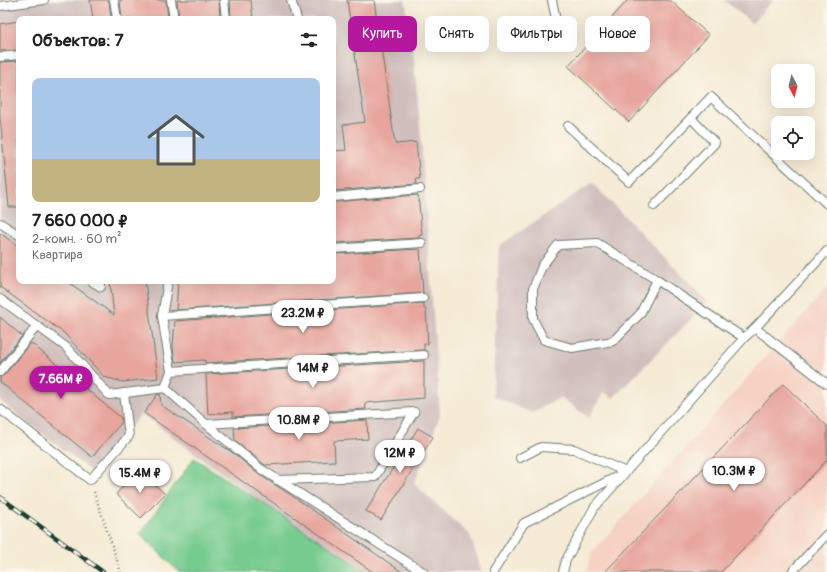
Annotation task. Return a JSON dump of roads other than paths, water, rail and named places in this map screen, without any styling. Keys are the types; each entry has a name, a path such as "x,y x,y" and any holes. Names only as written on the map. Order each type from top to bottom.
{"lane":[{"path":"0,6 44,0"},
{"path":"114,0 117,16"},
{"path":"172,0 174,16"},
{"path":"224,0 226,16"},
{"path":"291,0 296,16"},
{"path":"552,0 555,15"},
{"path":"0,57 16,55"},
{"path":"568,126 629,182 712,97 827,204"},
{"path":"654,206 715,143 691,118"},
{"path":"336,197 420,189"},
{"path":"0,223 16,233"},
{"path":"336,249 422,243"},
{"path":"657,280 640,314 613,341 572,348 555,344 544,340 533,319 533,289 542,266 558,245 598,243 657,280 744,338"},
{"path":"563,572 566,560 594,508 744,338 756,328 825,256"},
{"path":"165,388 171,370 162,316 167,284"},
{"path":"162,316 423,298"},
{"path":"0,299 66,347 109,395 165,388 261,469 423,572"},
{"path":"0,372 37,326"},
{"path":"756,328 827,384"},
{"path":"171,370 424,355"},
{"path":"0,409 90,480 129,436 124,393"},
{"path":"206,424 414,412 375,477 277,480"},
{"path":"520,458 540,447 574,449 626,472"},
{"path":"493,572 524,523 626,472"},
{"path":"792,572 827,534"}],"railway":[{"path":"0,497 103,572"}]}
